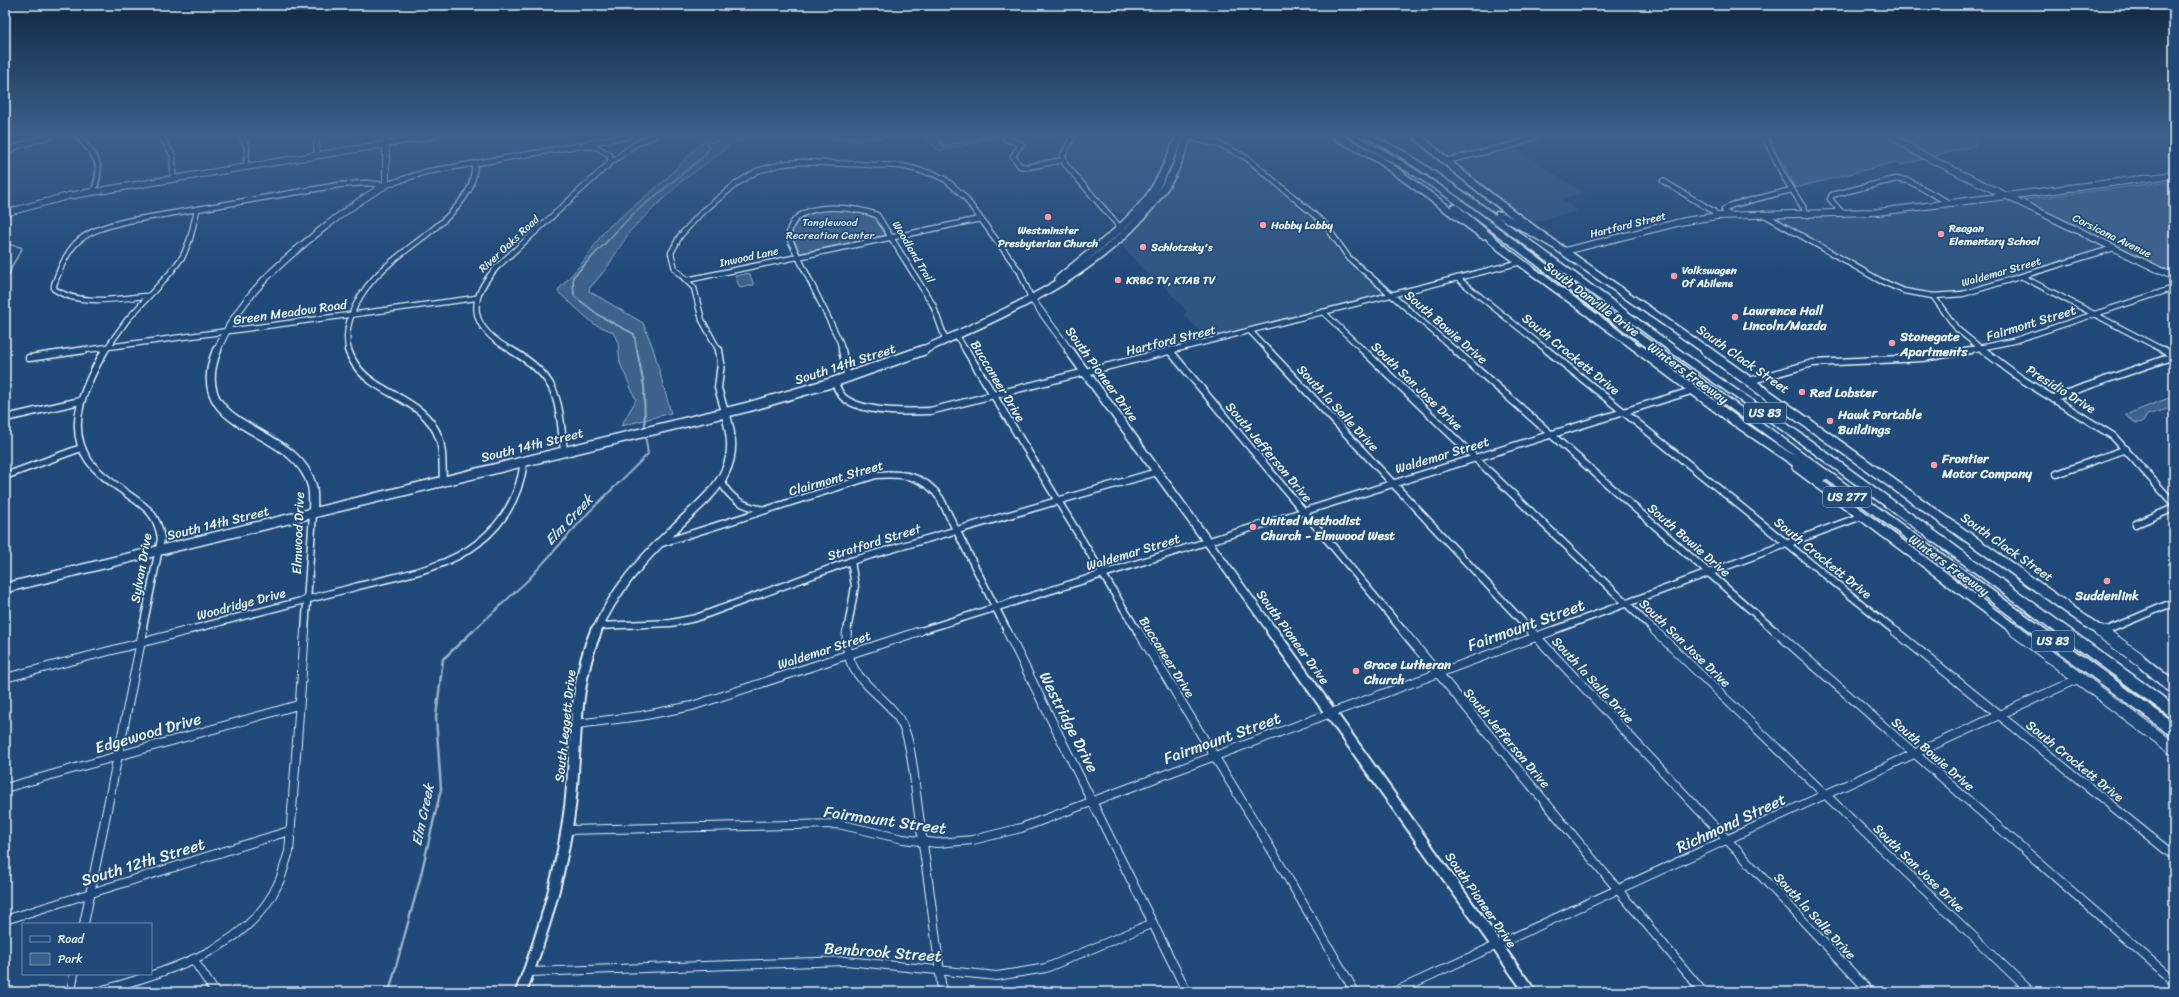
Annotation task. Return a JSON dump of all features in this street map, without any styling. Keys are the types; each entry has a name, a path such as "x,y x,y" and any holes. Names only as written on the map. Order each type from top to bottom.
{"highway":[{"path":"1424,183 1507,252"},
{"name":"Winters Freeway","path":"1430,183 1598,308 2174,730"},
{"name":"Winters Freeway","path":"1444,183 1696,366 1796,435 2174,712"},
{"path":"1448,183 1565,251"},
{"name":"US 277","path":"1729,417 1965,576"},
{"name":"US 277","path":"2133,654 2174,688"}],"main road":[{"name":"South 14th Street","path":"5,588 725,412 848,378 946,341 1031,298 1051,286 1071,273 1123,230 1158,183"},
{"name":"South Danville Drive","path":"1412,183 1694,390 2174,749"},
{"name":"South Clack Street","path":"1472,183 1495,201 1565,251 2174,683"}],"street":[{"path":"93,192 97,183"},
{"path":"5,212 51,199 151,183"},
{"path":"148,296 76,298 61,295 54,289 54,285 69,248 86,235 127,221 339,185 366,183 386,185"},
{"name":"Elmwood Drive","path":"152,973 214,950 241,931 264,908 280,882 289,852 289,831 313,513 312,485 299,463 287,452 231,417 220,407 210,388 208,376 224,332 233,315 253,288 274,266 356,203 386,185 393,183"},
{"path":"442,481 442,453 438,433 427,417 416,405 367,378 354,365 346,343 347,328 357,300 370,280 401,252 448,215 467,196 473,183"},
{"name":"River Oaks Road","path":"564,451 553,388 539,368 487,334 477,318 476,298 484,281 498,266 589,183"},
{"path":"725,412 718,388 721,363 720,353 702,320 694,288 679,274 671,259 673,247 680,236 701,213 738,183"},
{"path":"949,183 963,195 1020,272 1031,298"},
{"path":"1081,183 1123,230"},
{"name":"South Bowie Drive","path":"1276,183 1324,223 1349,258 2174,980"},
{"path":"1666,183 1713,211 1717,216"},
{"path":"1787,183 1808,215"},
{"path":"1843,214 1830,199 1832,195 1882,183"},
{"path":"1912,183 1951,204"},
{"name":"Corsicana Avenue","path":"1978,183 2174,277"},
{"name":"Hartford Street","path":"1565,251 1685,221 1717,216 1763,214 1843,214 1951,204 2117,183"},
{"path":"1728,215 1724,210 1732,205 1791,190"},
{"name":"Woodland Trail","path":"848,378 840,342 789,238 790,228 803,215 825,208 853,207 873,212 881,219 936,311 946,341"},
{"name":"Sylvan Drive","path":"84,923 159,550 160,529 155,516 95,468 81,448 76,420 80,402 108,348 124,322 167,276 187,248 197,210"},
{"name":"Waldemar Street","path":"1763,214 1892,286 1933,296 1963,294 2114,248"},
{"name":"Inwood Lane","path":"687,280 980,218"},
{"name":"Hartford Street","path":"834,382 845,399 854,403 906,412 939,410 1521,262"},
{"path":"2023,276 2174,356"},
{"name":"South Crockett Drive","path":"1457,278 2174,856"},
{"name":"Fairmont Street","path":"1749,381 1813,362 1923,358 1981,349 2013,341 2174,288"},
{"name":"Presidio Drive","path":"1933,296 1957,329 1981,349 2020,378 2105,430 2126,449 2150,481 2174,504"},
{"name":"Green Meadow Road","path":"29,358 476,298"},
{"name":"South Pioneer Drive","path":"1031,298 1331,712 1530,992"},
{"name":"South San Jose Drive","path":"1323,312 2030,992"},
{"name":"South la Salle Drive","path":"1250,331 1870,992"},
{"name":"Buccaneer Drive","path":"957,336 1214,756 1355,992"},
{"name":"South Jefferson Drive","path":"1170,351 1703,992"},
{"path":"2054,398 2174,356"},
{"name":"Waldemar Street","path":"577,724 673,711 846,654 1694,390"},
{"path":"10,417 80,402"},
{"name":"South Leggett Drive","path":"521,992 529,972 556,882 567,830 579,692 589,648 610,602 624,582 659,544 705,500 721,481 731,453 730,427 725,412"},
{"path":"5,476 81,448"},
{"path":"2057,474 2126,449"},
{"name":"Woodridge Drive","path":"5,678 431,567 451,559 489,533 508,510 520,487 524,461"},
{"name":"Stratford Street","path":"598,626 671,623 696,618 851,561 1157,472"},
{"name":"Clairmont Street","path":"659,544 876,475 893,473 912,476"},
{"name":"Westridge Drive","path":"912,476 921,479 935,490 1093,801 1187,992"},
{"path":"721,481 727,493 738,503 767,510"},
{"path":"2136,524 2174,508"},
{"name":"Fairmount Street","path":"567,830 838,824 924,842 952,843 983,840 1093,801 1862,516"},
{"path":"851,561 854,570 855,601 847,634 846,654 849,664 856,675 882,698 894,712 907,737 924,842 941,971 942,992"},
{"path":"2103,632 2174,602"},
{"name":"Richmond Street","path":"1394,992 1496,944 1825,795 1998,714 2080,678"},
{"name":"Edgewood Drive","path":"5,788 298,705"},
{"name":"South 12th Street","path":"5,920 289,831"},
{"name":"Benbrook Street","path":"529,972 846,961 997,976 1040,969 1089,951 1154,923"},
{"path":"193,959 215,992"},
{"path":"71,992 74,975"},
{"name":"Elmwood Drive","path":"97,992 146,975"}],"shaded area":[{"path":"1085,183 1154,183 1130,215 1110,211"},
{"path":"1165,183 1273,183 1315,217 1321,223 1337,250 1386,293 1206,338 1184,315 1187,311 1161,283 1156,284 1119,242 1149,211"},
{"path":"1475,183 1568,183 1584,193 1561,199 1578,211 1530,223 1490,195"},
{"name":"Reagan Elementary School","path":"2007,199 2109,248 1962,292 1942,294 1928,293 1889,283 1777,220 1775,217 1889,214"}],"green space":[{"path":"662,183 680,183 630,231 606,269 589,289 589,291 643,323 653,348 671,413 621,426 636,400 620,363 618,343 613,332 594,324 559,293 558,290 583,262 605,230"},
{"path":"1792,183 1816,183 1795,188"},
{"path":"2162,183 2174,183 2174,274 2020,200"},
{"name":"Tanglewood Recreation Center","path":"838,209 866,214 876,221 886,235 800,253 792,236 797,223 803,218 817,212"},
{"path":"749,273 754,285 740,288 735,276"},
{"path":"2174,396 2174,407 2147,415 2143,422 2136,423 2125,415"}],"waterway":[{"name":"Elm Creek","path":"637,351 634,334 600,316 574,296 573,277 632,215 672,183"},
{"path":"5,244 21,247 22,249 13,264 5,285"},
{"name":"Elm Creek","path":"637,350 644,386 645,430"},
{"name":"Elm Creek","path":"472,632 528,580 590,511 648,454 645,434"},
{"name":"Elm Creek","path":"389,992 419,883 441,789 436,717 443,659 473,631"}],"place":[{"name":"Westminster Presbyterian Church","path":"1048,217"},
{"name":"Hobby Lobby","path":"1263,225"},
{"name":"Reagan Elementary School","path":"1941,234"},
{"name":"Schlotzsky's","path":"1143,247"},
{"name":"Volkswagen Of Abilene","path":"1674,276"},
{"name":"KRBC TV, KTAB TV","path":"1118,280"},
{"name":"Lawrence Hall Lincoln/Mazda","path":"1735,317"},
{"name":"Stonegate Apartments","path":"1892,343"},
{"name":"Red Lobster","path":"1802,392"},
{"name":"Hawk Portable Buildings","path":"1830,421"},
{"name":"Frontier Motor Company","path":"1934,465"},
{"name":"United Methodist Church - Elmwood West","path":"1253,527"},
{"name":"Suddenlink","path":"2107,581"},
{"name":"Grace Lutheran Church","path":"1356,671"}]}
